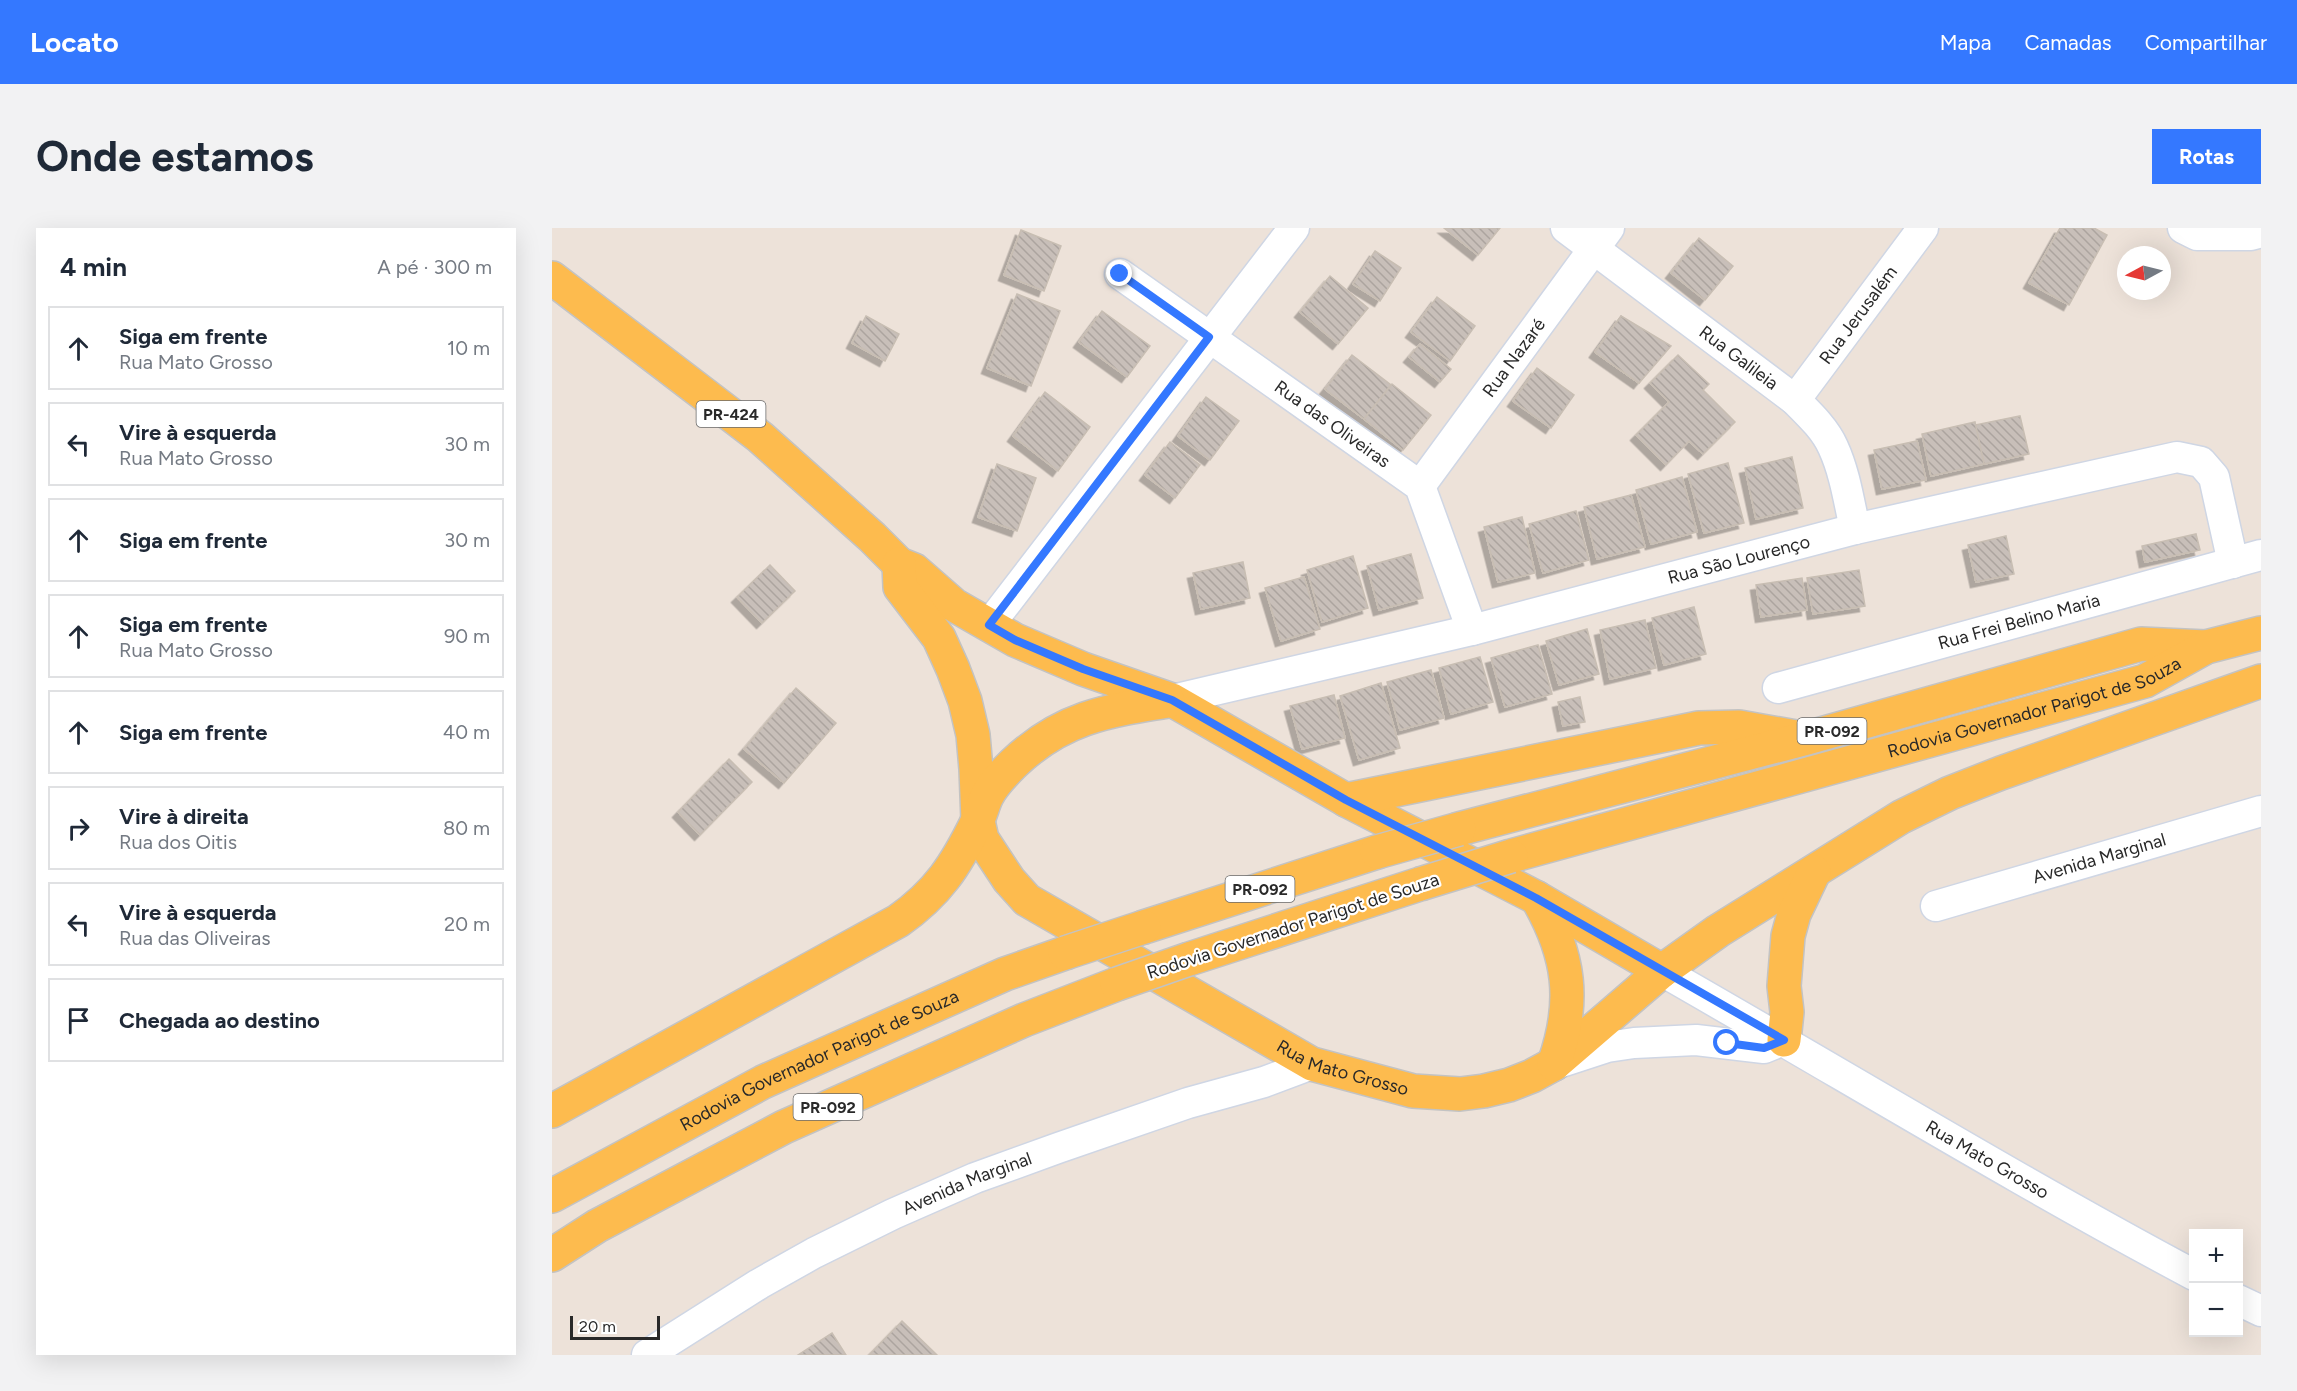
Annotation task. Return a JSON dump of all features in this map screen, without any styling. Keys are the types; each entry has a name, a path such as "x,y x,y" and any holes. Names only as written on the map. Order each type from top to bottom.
{"main road":[{"name":"PR-424","path":"552,278 760,437 828,496 899,564 914,570 954,605 1015,640 1083,669 1172,700"},
{"path":"899,564 900,587 939,638 954,669 965,701 973,735 978,821"},
{"name":"Rodovia Governador Parigot de Souza","path":"552,1255 597,1226 784,1126 1024,1020 1117,984 1511,856 2145,681 2206,647 2261,633"},
{"name":"Rodovia Governador Parigot de Souza","path":"552,1196 762,1082 1005,974 1065,953 1377,852 1807,738 2141,644 2206,647"},
{"path":"1554,1064 1662,970 1718,931 1901,817 2001,772 2261,681"},
{"path":"552,1111 898,921 920,905 939,887 955,865 978,821 988,795 1005,772 1048,736 1072,723 1099,713 1172,700 1346,800 1536,898 1662,970"},
{"path":"1346,800 1699,728 1738,727 1807,738"},
{"name":"Rua Mato Grosso","path":"978,821 982,839 993,857 1027,900 1312,1064 1413,1091 1460,1094 1509,1085 1554,1064"},
{"path":"1784,1040 1787,1012 1784,986 1788,936 1794,914 1814,872"},
{"path":"1536,898 1561,946 1566,972 1568,1000 1566,1022 1554,1064"}],"street":[{"path":"989,625 1294,228"},
{"name":"Rua Galileia","path":"1566,228 1601,238 1795,400 1814,419 1833,446 1846,483 1855,529"},
{"name":"Rua Jerusalém","path":"1795,400 1923,228"},
{"path":"2183,228 2197,235 2251,235 2261,232"},
{"name":"Rua Nazaré","path":"1420,486 1601,238"},
{"name":"Rua das Oliveiras","path":"1120,274 1420,486"},
{"name":"Rua São Lourenço","path":"1172,700 1472,630 1855,529 2177,457 2201,462 2214,477 2233,563"},
{"path":"1420,486 1472,630"},
{"name":"Rua Frei Belino Maria","path":"1778,688 2261,555"},
{"name":"Avenida Marginal","path":"1936,906 2261,811"},
{"name":"Rua Mato Grosso","path":"1662,970 2068,1208 2189,1273"},
{"name":"Rua Mato Grosso","path":"1554,1064 1607,1047 1634,1043 1696,1040 1764,1048 1784,1040"},
{"name":"Avenida Marginal","path":"654,1353 759,1284 814,1253 975,1178 1188,1103 1264,1082 1312,1064"},
{"path":"2243,1302 2261,1311"}],"building":[{"path":"1444,228 1500,228 1478,255"},
{"path":"2060,228 2094,228 2107,235 2069,305 2029,283"},
{"path":"1021,230 1061,246 1044,291 1004,275"},
{"path":"1699,238 1733,266 1705,300 1671,273"},
{"path":"1375,251 1401,268 1380,301 1353,284"},
{"path":"1330,276 1368,308 1338,344 1300,312"},
{"path":"1017,294 1060,311 1031,386 987,368"},
{"path":"1437,297 1475,326 1450,361 1411,332"},
{"path":"1102,311 1150,346 1127,377 1079,342"},
{"path":"866,316 899,334 885,361 852,343"},
{"path":"1621,316 1665,347 1639,383 1595,352"},
{"path":"1621,316 1671,346 1639,383 1595,352"},
{"path":"1420,344 1451,369 1440,382 1409,357"},
{"path":"1352,355 1391,385 1364,419 1325,389"},
{"path":"1678,355 1709,384 1703,390 1735,422 1703,454 1689,441 1666,465 1636,435 1669,402 1650,383"},
{"path":"1537,368 1574,395 1551,428 1513,401"},
{"path":"1392,384 1431,415 1403,450 1364,419"},
{"path":"1045,392 1090,427 1058,471 1013,436"},
{"path":"1206,397 1239,421 1210,460 1178,436"},
{"path":"2020,416 2029,454 1984,464 1975,425"},
{"path":"1975,422 1984,464 1931,476 1922,434"},
{"path":"1917,441 1926,480 1882,489 1874,450"},
{"path":"1170,442 1200,465 1175,498 1145,475"},
{"path":"1792,457 1803,508 1756,519 1745,468"},
{"path":"1728,463 1744,523 1704,533 1688,474"},
{"path":"997,464 1036,478 1017,531 978,517"},
{"path":"1682,477 1697,532 1651,544 1636,490"},
{"path":"1631,495 1645,547 1597,559 1584,507"},
{"path":"1576,511 1589,560 1543,573 1529,524"},
{"path":"1522,517 1535,573 1498,582 1484,527"},
{"path":"2196,534 2200,550 2145,562 2142,546"},
{"path":"2006,536 2014,574 1976,582 1968,545"},
{"path":"1411,554 1423,598 1379,610 1367,566"},
{"path":"1353,556 1368,608 1322,622 1307,570"},
{"path":"1243,562 1250,598 1201,609 1193,573"},
{"path":"770,565 795,591 762,623 737,597"},
{"path":"1859,570 1865,606 1813,614 1807,578"},
{"path":"1304,577 1320,629 1281,641 1265,588"},
{"path":"1802,578 1807,610 1761,617 1756,585"},
{"path":"1694,607 1706,654 1664,665 1652,618"},
{"path":"1645,620 1656,668 1610,679 1600,630"},
{"path":"1587,629 1599,674 1559,685 1546,641"},
{"path":"1538,645 1552,694 1505,707 1491,658"},
{"path":"1480,657 1493,702 1451,714 1439,668"},
{"path":"1431,670 1444,718 1400,730 1387,682"},
{"path":"1381,683 1400,748 1359,760 1340,696"},
{"path":"796,688 836,723 784,783 744,749"},
{"path":"1334,695 1345,738 1302,749 1290,706"},
{"path":"1580,697 1585,722 1563,726 1558,702"},
{"path":"729,759 752,782 700,835 678,812"},
{"path":"902,1321 937,1355 869,1355"},
{"path":"832,1333 846,1355 798,1355"}],"route":[{"path":"1120,274 1209,337 989,625 1015,640 1083,669 1172,700 1346,800 1536,898 1784,1040 1764,1048 1727,1043"}]}
